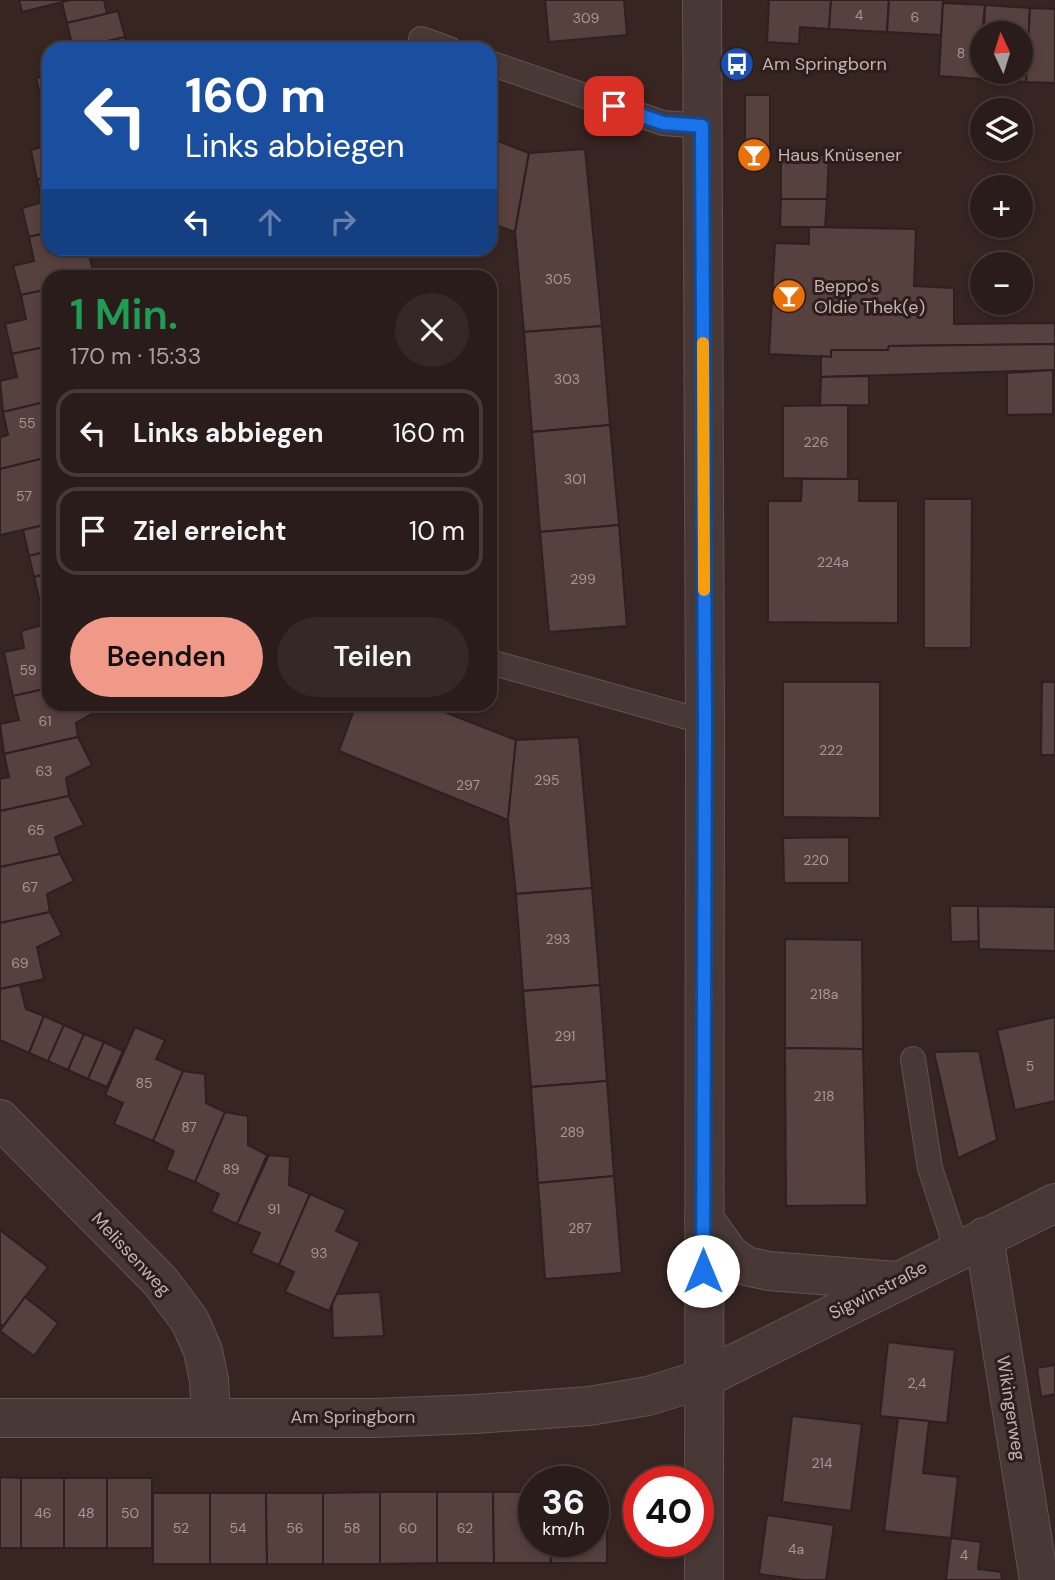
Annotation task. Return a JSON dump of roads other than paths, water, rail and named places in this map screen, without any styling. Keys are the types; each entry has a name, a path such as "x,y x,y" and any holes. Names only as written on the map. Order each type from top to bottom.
{"street":[{"path":"702,0 704,1580"},
{"name":"Melissenweg","path":"0,1119 160,1281 190,1321 203,1351 209,1380 211,1417"},
{"name":"Sigwinstraße","path":"703,1379 1055,1203"},
{"path":"704,1219 730,1255 746,1266 769,1271 898,1281"},
{"name":"Wikingerweg","path":"971,1243 1039,1580"},
{"name":"Am Springborn","path":"0,1418 375,1418 589,1406 648,1396 703,1379"}],"lane":[{"path":"421,39 429,42"},
{"path":"497,65 663,123 702,126"},
{"path":"497,664 705,722"},
{"path":"913,1059 930,1168 971,1243"}],"place":[{"name":"Am Springborn","path":"737,64"},
{"name":"Haus Knüsener","path":"754,155"},
{"name":"Beppo's Oldie Thek(e)","path":"789,296"}]}
